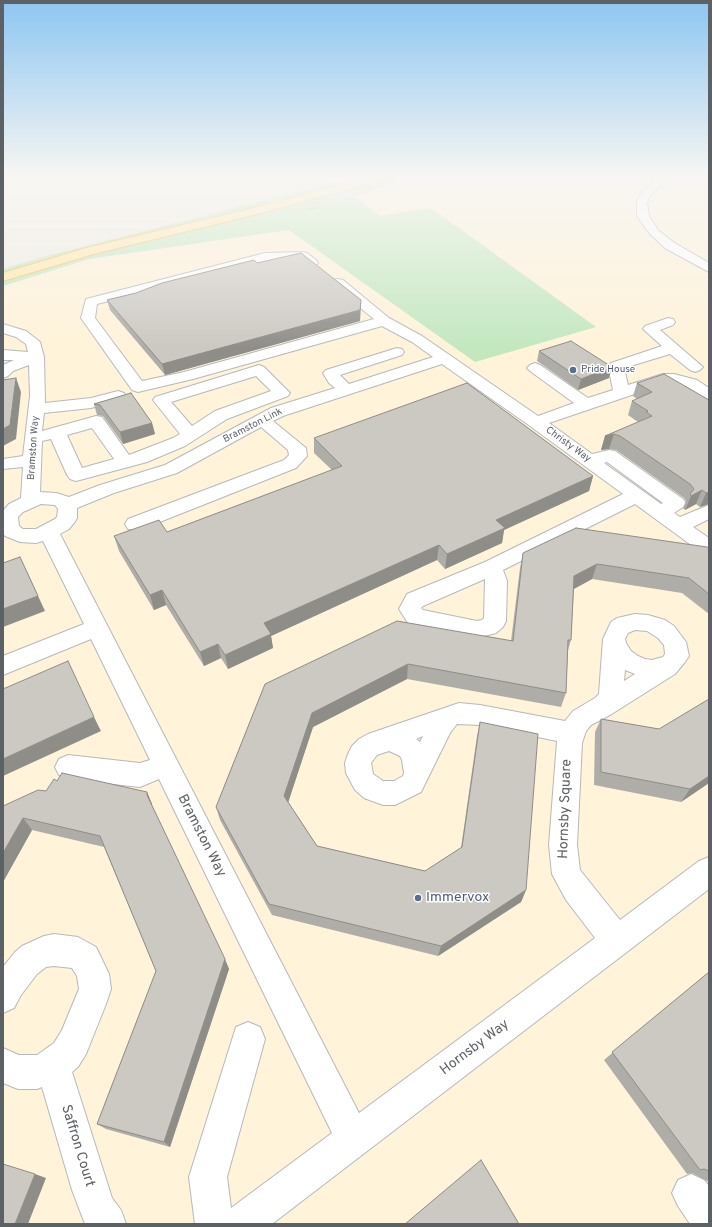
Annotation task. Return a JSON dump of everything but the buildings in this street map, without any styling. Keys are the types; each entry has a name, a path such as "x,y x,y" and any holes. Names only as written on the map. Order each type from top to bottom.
{"main road":[{"path":"3,276 83,253 159,234"}],"street":[{"path":"656,234 674,248 703,260"},
{"path":"667,234 703,260 709,267"},
{"path":"685,246 709,255"},
{"name":"Christy Way","path":"384,321 187,376 138,387 88,318 91,302 265,257 303,256 384,321 425,345 536,422 709,548"},
{"path":"668,322 650,329 695,368"},
{"name":"Bramston Way","path":"3,328 21,334 33,342 36,357 37,402 33,438 30,500"},
{"path":"620,392 616,366 672,348"},
{"path":"346,389 335,380 331,374 397,352"},
{"path":"4,361 36,357"},
{"name":"Bramston Link","path":"66,505 170,469 278,412 444,358"},
{"path":"535,368 586,404"},
{"path":"57,434 76,475 141,458 154,453 179,442 221,416 282,393 259,370 161,400 190,435"},
{"path":"536,422 620,392 664,379 691,382 709,395"},
{"path":"37,402 91,403 118,396"},
{"path":"134,524 290,464 298,456 297,448 262,420"},
{"path":"33,438 57,434 96,421 125,462"},
{"path":"590,462 609,455 676,503 661,513"},
{"path":"3,464 32,460"},
{"path":"492,567 637,495"},
{"path":"48,498 62,501 66,505 68,513 67,518 62,524 49,532 36,536 12,538 12,531 6,518 16,508 30,500 48,498"},
{"path":"679,526 709,511"},
{"name":"Bramston Way","path":"49,532 354,1140"},
{"path":"672,546 709,548"},
{"name":"Hornsby Square","path":"614,639 615,633 619,628 630,622 640,622 657,626 672,637 677,649 675,659 667,667 601,708 582,718 576,725 569,743 563,845 566,874 576,890 617,940"},
{"path":"3,666 96,628"},
{"path":"614,639 619,651 630,663 652,669 667,667"},
{"path":"601,708 608,699 612,690 614,639"},
{"path":"449,716 441,726 412,784 395,793 383,793 373,789 364,782 359,772 358,763 361,754 368,747 377,742 449,716 459,713 480,715 572,733"},
{"path":"377,742 394,741 409,748 415,757 417,773"},
{"path":"68,767 140,775 166,766"},
{"name":"Hornsby Way","path":"252,1221 354,1140 709,871"},
{"path":"3,997 19,971 33,957 44,952 54,950 78,953 85,958 93,974 95,989 74,1042 66,1055 53,1065 37,1072 18,1072 3,1065"},
{"path":"214,1224 208,1176 248,1039"},
{"name":"Saffron Court","path":"53,1065 95,1202 107,1224"}],"shaded area":[{"path":"260,234 302,234 596,327 468,234 709,234 709,1224 3,1224 3,286 89,259"}],"green space":[{"path":"132,234 260,234 89,259 3,286 3,269"},
{"path":"295,234 467,234 596,327 475,362"}],"place":[{"name":"Pride House","path":"573,370"},
{"name":"Immervox","path":"418,898"}]}
